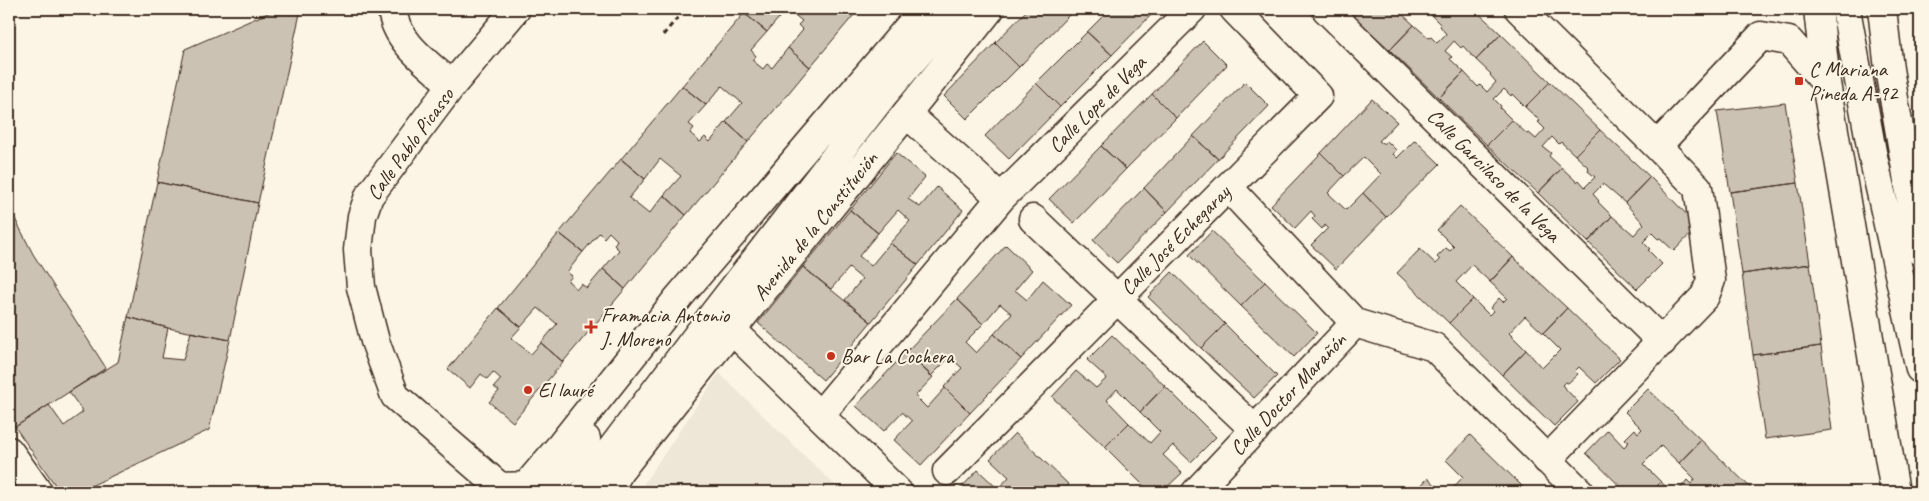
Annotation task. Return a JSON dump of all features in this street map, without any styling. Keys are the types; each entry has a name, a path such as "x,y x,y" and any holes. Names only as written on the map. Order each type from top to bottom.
{"main road":[{"path":"392,9 404,40 452,85"},
{"name":"Calle Pablo Picasso","path":"502,490 395,396 375,341 361,287 358,250 362,216 369,196 452,85 516,9"},
{"path":"502,490 526,486 679,298 924,9"},
{"name":"Avenida de la Constitución","path":"585,492 604,459 715,312 884,94 956,9"},
{"name":"Avenida de la Constitución","path":"608,492 618,472 731,329 907,114 990,9"},
{"name":"Calle Lope de Vega","path":"820,415 1001,198 1192,9"},
{"name":"Calle José Echegaray","path":"947,471 1318,96 1234,9"},
{"name":"Calle Garcilaso de la Vega","path":"1326,9 1662,342"},
{"path":"1520,9 1698,188 1711,280 1705,296 1547,460"},
{"path":"1818,9 1826,82 1893,491"},
{"path":"1846,9 1872,152 1920,369"},
{"path":"1882,9 1889,69 1920,251"},
{"path":"1657,146 1761,36 1788,41 1826,82"},
{"path":"907,114 1001,198"},
{"name":"Calle Doctor Marañón","path":"1196,492 1355,323 1228,187"},
{"path":"1033,219 1255,430"},
{"path":"551,492 679,298"},
{"path":"1355,323 1434,347 1580,492"},
{"path":"731,329 898,492"},
{"path":"9,451 38,492"}],"path":[{"path":"663,35 685,9"}],"shaded area":[{"path":"719,373 842,492 638,492"}],"building":[{"path":"277,9 301,9 258,203 157,182 185,49"},
{"path":"747,9 859,9 810,67 788,48 803,30 798,25 802,21 791,12 788,17 783,13 767,32 744,13"},
{"path":"1028,9 1063,9 1069,15 1019,67 995,43"},
{"path":"1110,9 1157,9 1112,55 1087,32"},
{"path":"1346,9 1401,9 1400,12 1414,25 1390,50"},
{"path":"1429,9 1474,9 1501,34 1476,60 1463,46 1461,48 1454,41 1445,51 1452,57 1450,59 1464,72 1439,98 1390,50 1414,25 1437,43 1446,34 1441,25 1427,11"},
{"path":"744,13 767,32 751,50 756,56 752,60 763,69 767,64 772,68 788,48 810,67 748,142 726,122 742,103 722,86 706,105 682,86"},
{"path":"1087,32 1112,55 1060,107 1036,83"},
{"path":"1501,34 1550,82 1525,107 1504,89 1494,99 1512,120 1487,145 1439,98 1464,72 1478,87 1480,85 1487,92 1496,82 1491,74 1476,60"},
{"path":"1203,41 1227,65 1176,118 1152,94"},
{"path":"995,43 1019,67 967,119 944,96"},
{"path":"1245,82 1269,106 1218,159 1193,136"},
{"path":"1550,82 1600,130 1575,155 1561,142 1559,144 1552,137 1543,147 1551,153 1549,156 1562,168 1538,193 1487,145 1512,120 1527,134 1529,133 1536,139 1545,129 1538,122 1540,121 1525,107"},
{"path":"1036,83 1060,107 1009,159 985,136"},
{"path":"682,86 706,105 689,124 694,128 690,133 700,142 705,137 710,142 726,122 748,142 686,215 664,195 681,176 660,159 645,179 621,159"},
{"path":"1152,94 1176,118 1126,169 1101,146"},
{"path":"1372,99 1397,122 1379,141 1384,144 1387,141 1396,150 1393,154 1397,158 1415,140 1440,164 1386,217 1363,193 1381,174 1364,157 1344,176 1321,153"},
{"path":"1785,103 1798,183 1730,192 1717,111"},
{"path":"1600,130 1650,177 1625,203 1603,184 1593,194 1612,216 1588,242 1538,193 1562,168 1577,182 1579,180 1585,187 1595,177 1588,171 1589,168 1575,155"},
{"path":"1193,136 1218,159 1167,212 1144,188"},
{"path":"1101,146 1126,169 1074,223 1049,199"},
{"path":"896,153 925,177 908,199 920,207 937,187 963,210 918,265 890,243 910,221 898,210 878,233 850,210"},
{"path":"1321,153 1344,176 1328,193 1346,210 1363,193 1386,217 1336,269 1311,245 1328,228 1325,225 1322,229 1312,219 1315,216 1311,211 1295,228 1271,205"},
{"path":"621,159 645,179 629,198 649,214 664,195 686,215 625,289 603,269 619,250 614,245 617,240 609,232 604,238 599,233 583,252 559,233"},
{"path":"1650,177 1698,226 1674,251 1652,233 1643,242 1662,264 1637,289 1588,242 1612,216 1634,235 1644,224 1625,203"},
{"path":"157,182 258,203 230,340 168,328 128,317"},
{"path":"1798,183 1810,264 1742,274 1730,192"},
{"path":"1144,188 1167,212 1117,263 1093,240"},
{"path":"1460,206 1513,257 1490,282 1472,265 1456,282 1473,299 1449,323 1397,273 1420,249 1436,264 1440,260 1437,257 1446,248 1450,251 1454,247 1437,230"},
{"path":"9,207 33,254 106,368 15,427 9,417"},
{"path":"850,210 878,233 859,256 871,266 890,243 918,265 871,322 845,300 862,279 849,268 831,289 803,267"},
{"path":"1212,231 1265,282 1241,306 1189,255"},
{"path":"559,233 583,252 567,272 572,276 568,281 577,289 581,284 587,288 603,269 625,289 563,362 541,343 557,324 538,308 521,327 498,308"},
{"path":"1006,245 1032,270 1015,290 1027,300 1043,280 1071,305 1021,359 994,334 1012,314 1000,304 983,324 957,299"},
{"path":"1513,257 1567,308 1543,333 1525,316 1509,333 1526,350 1502,375 1449,323 1473,299 1489,315 1493,311 1490,308 1499,298 1503,302 1507,298 1490,282"},
{"path":"1810,264 1821,346 1753,355 1742,274"},
{"path":"803,267 871,322 823,380 758,323"},
{"path":"1172,272 1225,324 1201,348 1148,297"},
{"path":"1265,282 1317,333 1294,357 1241,306"},
{"path":"957,299 983,324 965,342 976,353 994,334 1021,359 970,413 944,387 962,368 950,357 931,376 906,352"},
{"path":"498,308 521,327 511,338 531,354 541,343 563,362 513,422 489,402 499,391 494,387 501,379 493,372 487,379 481,374 470,388 448,369"},
{"path":"1567,308 1620,359 1596,383 1579,367 1575,371 1578,374 1568,383 1565,382 1562,385 1578,402 1554,426 1502,375 1526,350 1542,368 1560,350 1543,333"},
{"path":"128,317 168,328 162,358 183,360 191,332 230,340 209,430 78,492 60,492 15,427 49,405 64,426 83,412 69,392 118,362"},
{"path":"1225,324 1277,376 1254,398 1201,348"},
{"path":"1112,335 1165,386 1140,412 1117,389 1107,400 1129,423 1105,447 1052,397 1076,371 1096,388 1107,378 1087,360"},
{"path":"1821,346 1832,430 1765,439 1753,355"},
{"path":"906,352 933,377 915,396 927,408 945,388 970,413 921,465 894,440 912,421 902,412 884,431 856,406"},
{"path":"1165,386 1216,437 1191,462 1173,445 1163,455 1182,473 1162,492 1150,492 1105,447 1129,423 1150,443 1160,432 1140,412"},
{"path":"1648,389 1701,440 1679,463 1661,446 1643,464 1661,482 1651,492 1626,492 1586,453 1608,430 1624,447 1629,442 1625,439 1635,429 1638,433 1642,429 1625,412"},
{"path":"1015,433 1069,485 1061,492 957,492 978,470 998,489 1009,477 990,459"},
{"path":"1470,435 1523,487 1518,492 1449,492 1463,477 1446,460"},
{"path":"1701,440 1754,491 1681,492 1679,490 1687,480 1691,484 1695,479 1679,463"},
{"path":"1428,478 1443,492 1415,492"},
{"path":"1661,482 1672,492 1651,492"}],"place":[{"name":"C Mariana Pineda A-92","path":"1799,81"},
{"name":"Framacia Antonio J. Moreno","path":"591,327"},
{"name":"Bar La Cochera","path":"831,356"},
{"name":"El lauré","path":"528,390"}]}
